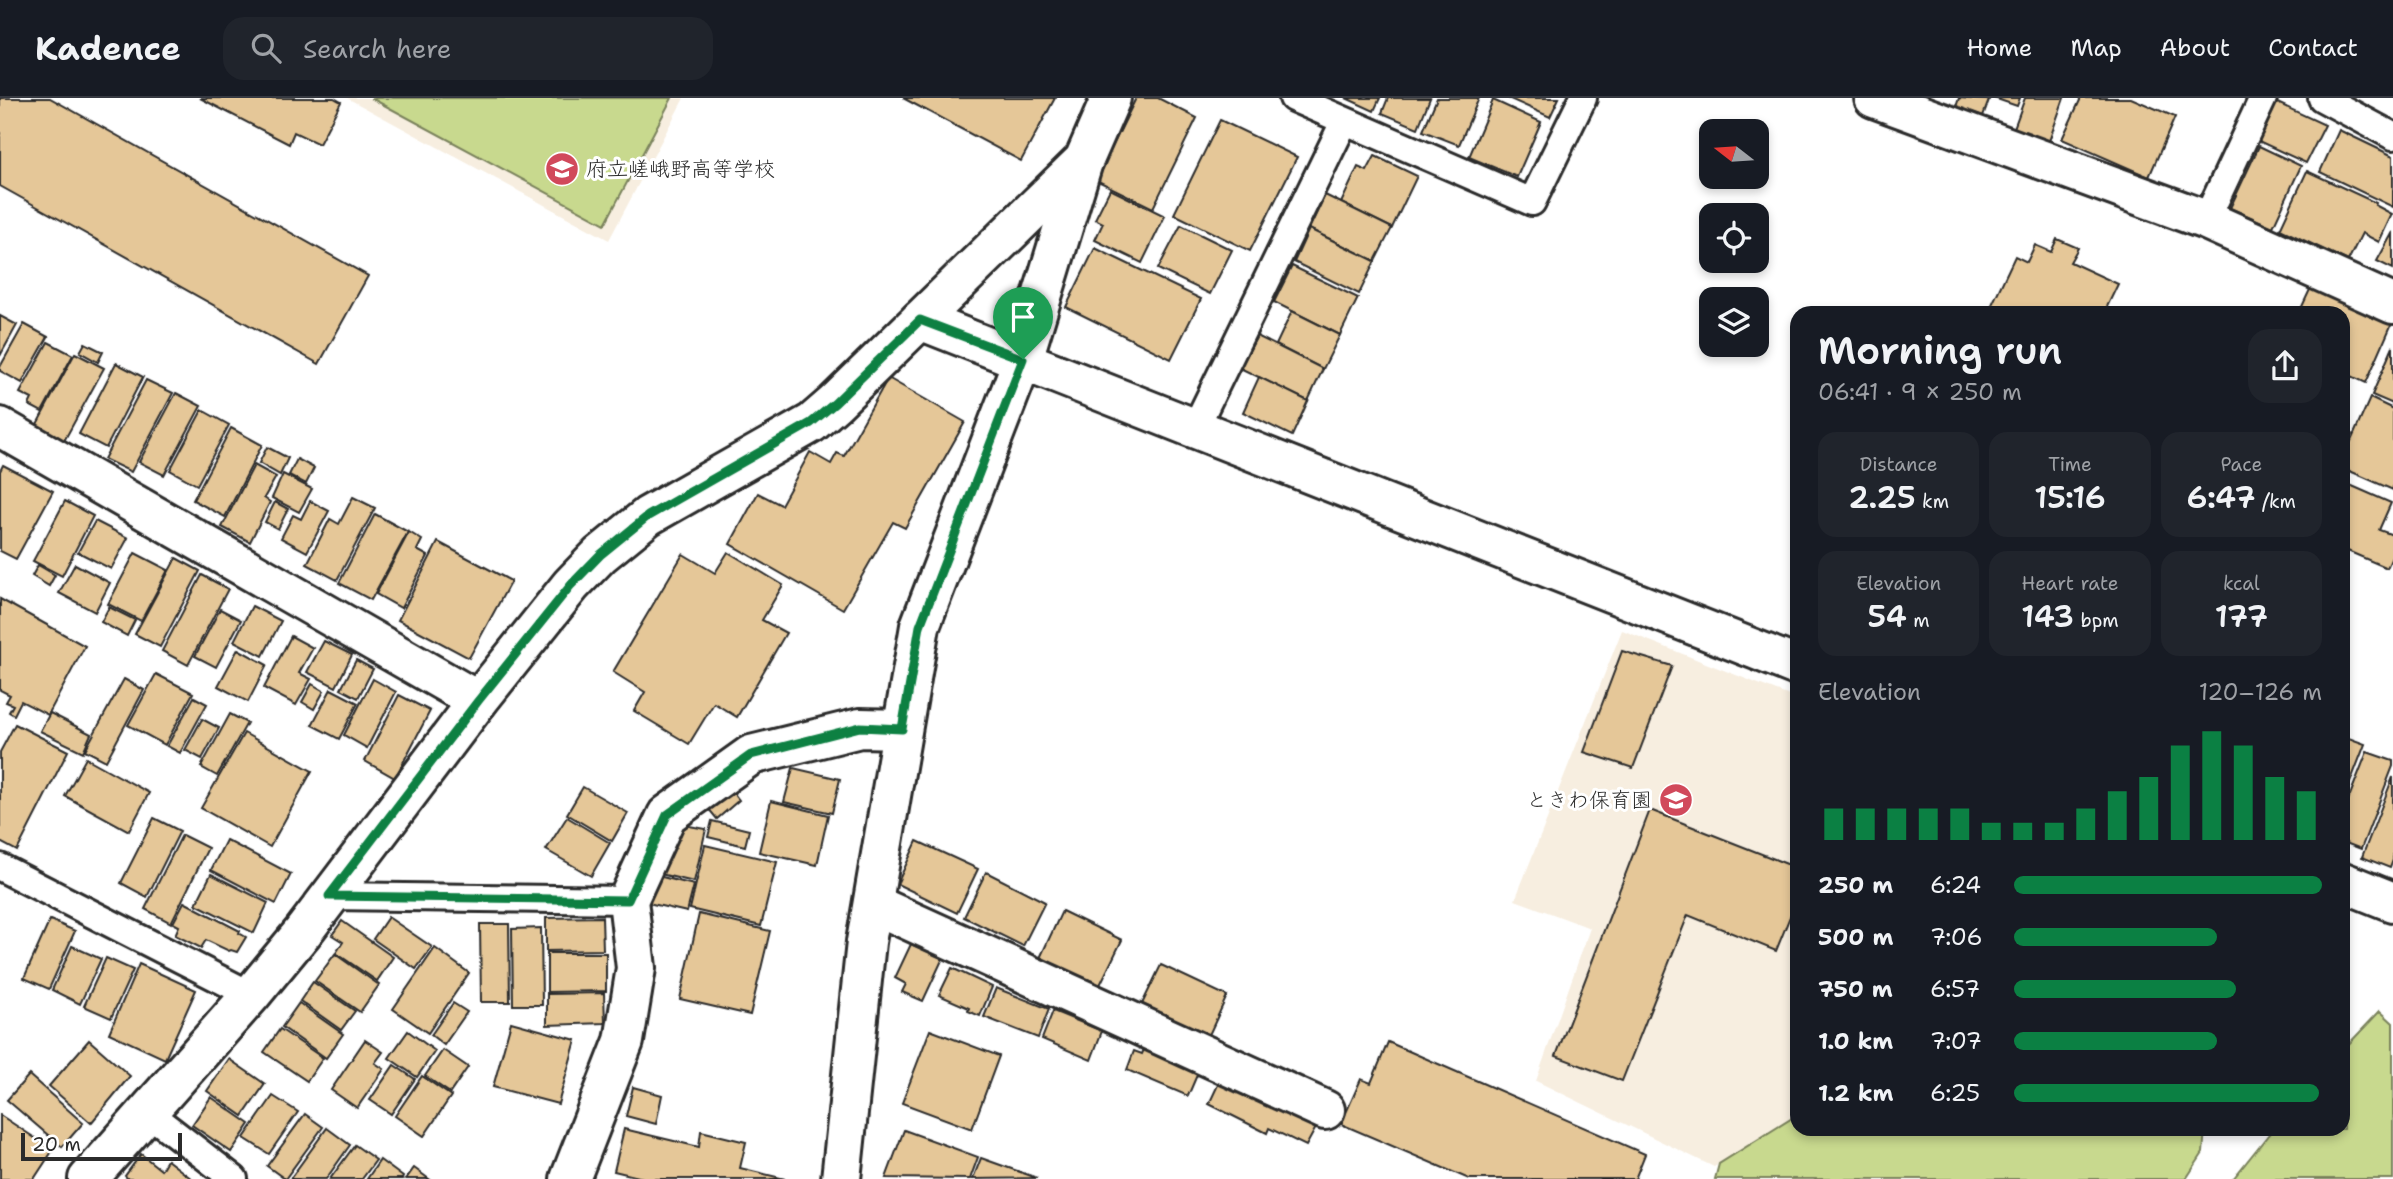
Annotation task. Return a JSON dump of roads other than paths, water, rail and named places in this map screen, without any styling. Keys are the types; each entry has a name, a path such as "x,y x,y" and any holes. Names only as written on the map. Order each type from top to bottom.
{"street":[{"path":"841,1179 866,942 920,626 1023,359 1084,160 1111,98"},
{"path":"1874,98 2206,220 2393,304"},
{"path":"88,1179 251,995 478,701 571,585 600,555 648,516 811,423 835,403 1084,160"},
{"path":"920,320 1790,663"},
{"path":"0,427 478,701"},
{"path":"570,1179 624,1041 636,968 628,900 667,815 751,755 860,727 902,729"},
{"path":"2350,885 2393,902"},
{"path":"873,904 1325,1110"}],"lane":[{"path":"1293,98 1532,202 1583,98"},
{"path":"2206,220 2263,98"},
{"path":"2322,98 2393,136"},
{"path":"1195,428 1344,122"},
{"path":"0,867 251,995"},
{"path":"329,896 628,900"},
{"path":"147,1112 234,1179"}],"place":[{"name":"府立嵯峨野高等学校","path":"562,169"},
{"name":"ときわ保育園","path":"1676,800"}]}
